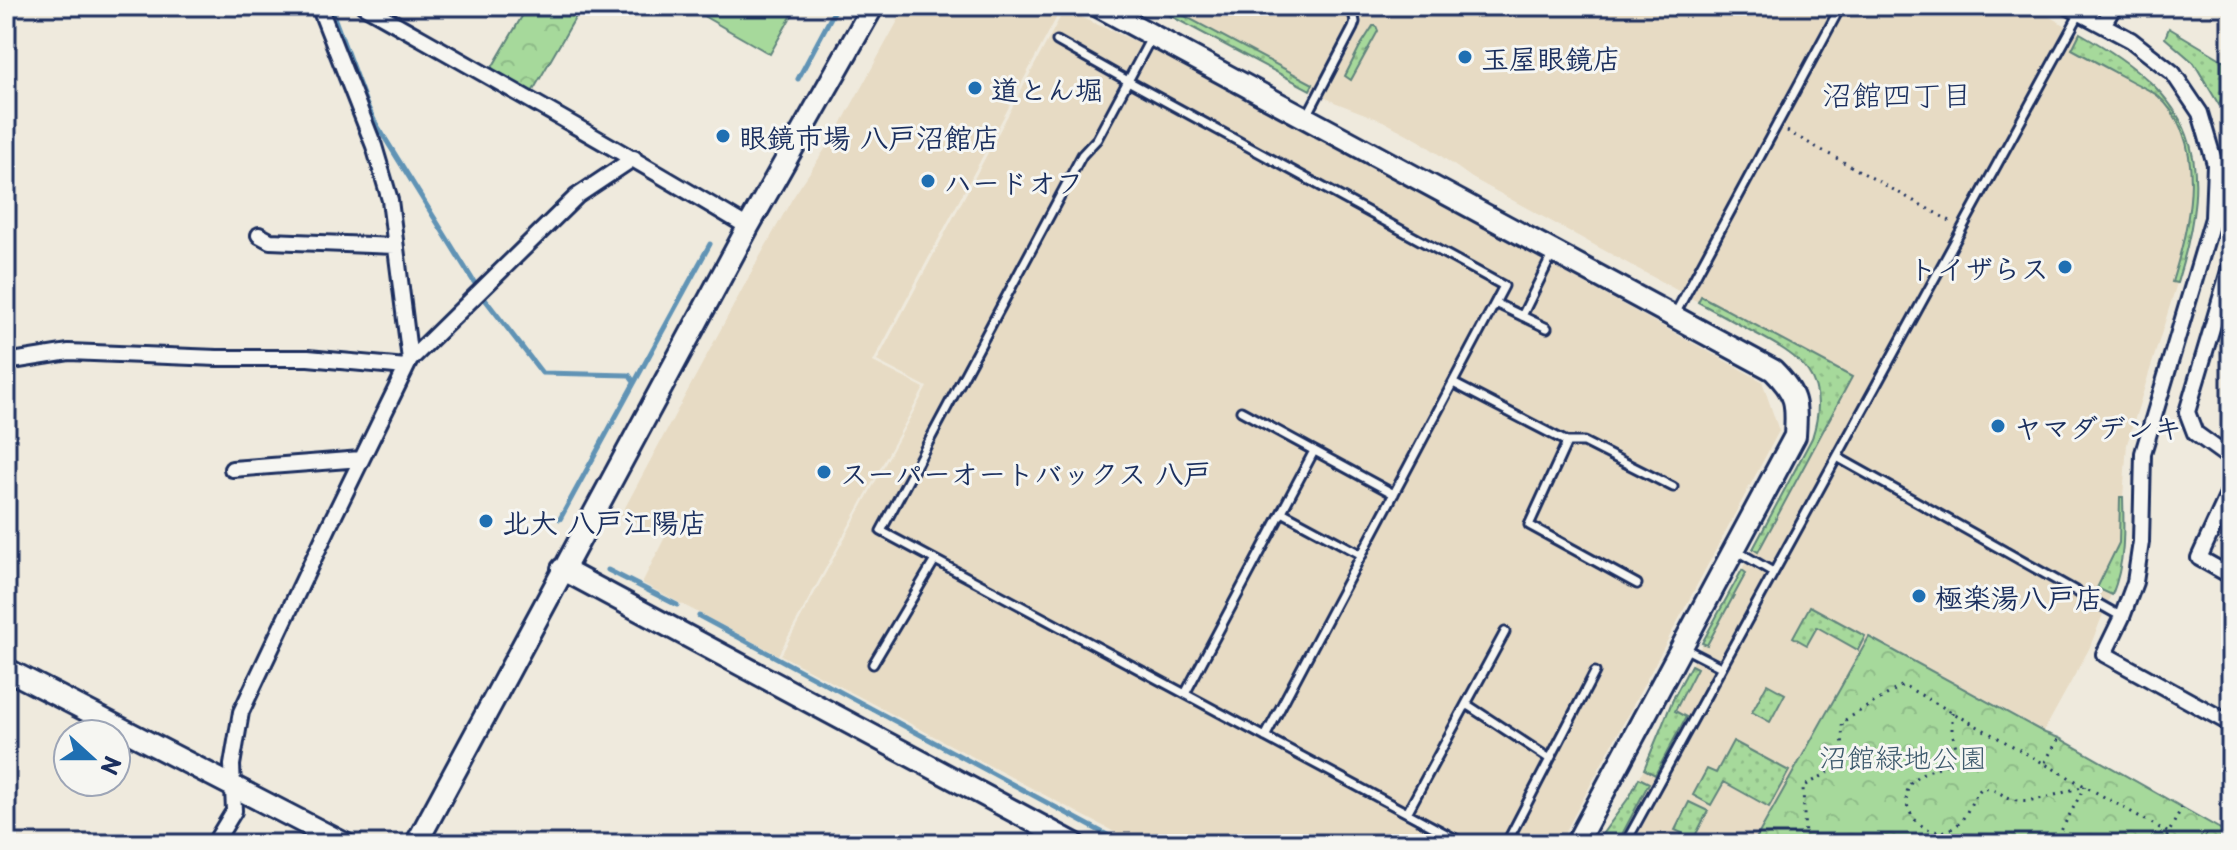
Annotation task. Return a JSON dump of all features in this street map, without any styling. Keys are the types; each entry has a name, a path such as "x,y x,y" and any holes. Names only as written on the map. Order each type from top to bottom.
{"street":[{"path":"319,6 374,146 390,200 408,363"},
{"path":"364,6 542,109 634,158 748,227"},
{"path":"416,844 748,227 873,6"},
{"path":"1098,6 1129,17 1153,34 1773,370 1789,386 1796,407 1795,436 1576,844"},
{"path":"2103,25 2114,6"},
{"path":"2073,9 2131,40 2173,73 2200,113 2215,164 2213,218 2143,453 2141,542 2135,582 2104,654 2231,724"},
{"path":"214,844 234,811 232,765 241,712 408,363 577,196 634,158"},
{"path":"259,235 270,241 395,246"},
{"path":"2231,264 2187,412 2195,433 2231,459"},
{"path":"6,362 69,352 408,363"},
{"path":"232,469 361,459"},
{"path":"2231,488 2199,558 2231,576"},
{"path":"562,569 1075,844"},
{"path":"6,669 345,844"}],"lane":[{"path":"1307,117 1353,28 1352,6"},
{"path":"1674,316 1841,6"},
{"path":"1625,844 1962,227 2073,9"},
{"path":"1153,34 1097,139 1082,155 881,531 1465,844"},
{"path":"1057,41 1504,286 1265,737"},
{"path":"1522,316 1554,251"},
{"path":"1495,303 1547,328"},
{"path":"1453,383 1567,442 1584,442 1673,487"},
{"path":"1241,411 1394,494"},
{"path":"1567,442 1529,525 1637,584"},
{"path":"1185,694 1314,451"},
{"path":"1837,457 2122,617"},
{"path":"1282,512 1362,555"},
{"path":"1733,549 1773,572"},
{"path":"873,664 935,560"},
{"path":"1407,813 1505,632"},
{"path":"1682,646 1721,667"},
{"path":"1506,844 1595,672"},
{"path":"1466,704 1550,759"}],"path":[{"path":"1777,125 1962,227"},
{"path":"1799,844 1805,840 1803,787 1843,764 1842,722 1903,685 2169,833"},
{"path":"1952,712 1956,747 1949,763 1923,773 1910,784 1907,798 1909,814 1923,827 1940,831 1953,828 1982,788 1995,789 2014,800 2033,800 2085,786"},
{"path":"2044,763 2059,738"},
{"path":"2054,844 2085,786"},
{"path":"2163,844 2182,807"}],"shaded area":[{"path":"906,6 1045,6 1060,11 873,362 924,388 778,655 642,583 665,537 621,515 792,199 839,128"},
{"path":"1152,6 2030,6 2131,65 2163,94 2187,133 2195,161 2195,209 2186,254 2127,444 2123,497 2124,545 2120,572 2089,649 2044,731 1869,636 1752,844 1595,844 1630,796 1650,757 1674,697 1812,438 1818,413 1815,386 1800,361 1777,345 1472,178 1420,141 1383,121 1334,102"},
{"path":"1064,10 1172,57 1762,381 1779,431 1559,844 1137,844 781,655 927,387 877,361"}],"green space":[{"path":"528,6 582,6 531,94 490,71"},
{"path":"686,6 797,6 770,54"},
{"path":"1152,6 1166,6 1313,84 1310,90"},
{"path":"1373,26 1378,31 1351,80 1345,76"},
{"path":"2169,28 2231,65 2219,105 2194,63 2165,38"},
{"path":"2080,33 2119,57 2150,82 2172,108 2187,135 2194,165 2195,200 2189,239 2177,283 2172,282 2185,235 2191,185 2190,160 2184,136 2174,115 2158,96 2072,49"},
{"path":"1701,296 1852,377 1758,552 1753,549 1812,438 1818,399 1815,384 1798,360 1698,302"},
{"path":"2120,497 2123,497 2123,547 2112,595 2097,588 2119,543"},
{"path":"1742,570 1746,573 1707,645 1702,643"},
{"path":"1810,606 1865,636 1858,650 1817,627 1807,645 1793,637"},
{"name":"沼館緑地公園","path":"1869,637 2059,738 2231,835 2231,844 1753,844"},
{"path":"1691,665 1697,668 1675,711 1686,717 1655,775 1644,769"},
{"path":"1767,684 1785,694 1770,722 1752,712"},
{"path":"1733,741 1789,771 1769,807 1724,782 1711,805 1693,795 1707,769 1716,773"},
{"path":"1639,778 1649,783 1617,844 1595,844 1630,796"},
{"path":"1689,802 1708,811 1693,840 1698,844 1677,844 1682,833 1675,830"}],"waterway":[{"path":"330,6 375,122 474,282"},
{"path":"798,79 837,6"},
{"path":"560,519 710,244"},
{"path":"484,298 542,373 629,375 634,382"},
{"path":"608,570 677,605"},
{"path":"699,616 1124,844"}],"place":[{"name":"玉屋眼鏡店","path":"1465,57"},
{"name":"道とん堀","path":"975,88"},
{"name":"眼鏡市場 八戸沼館店","path":"723,136"},
{"name":"ハードオフ","path":"928,181"},
{"name":"トイザらス","path":"2065,267"},
{"name":"ヤマダデンキ","path":"1998,426"},
{"name":"スーパーオートバックス 八戸","path":"824,472"},
{"name":"北大 八戸江陽店","path":"486,521"},
{"name":"極楽湯八戸店","path":"1919,596"}],"district":[{"name":"沼館四丁目","path":"1897,93"}]}
